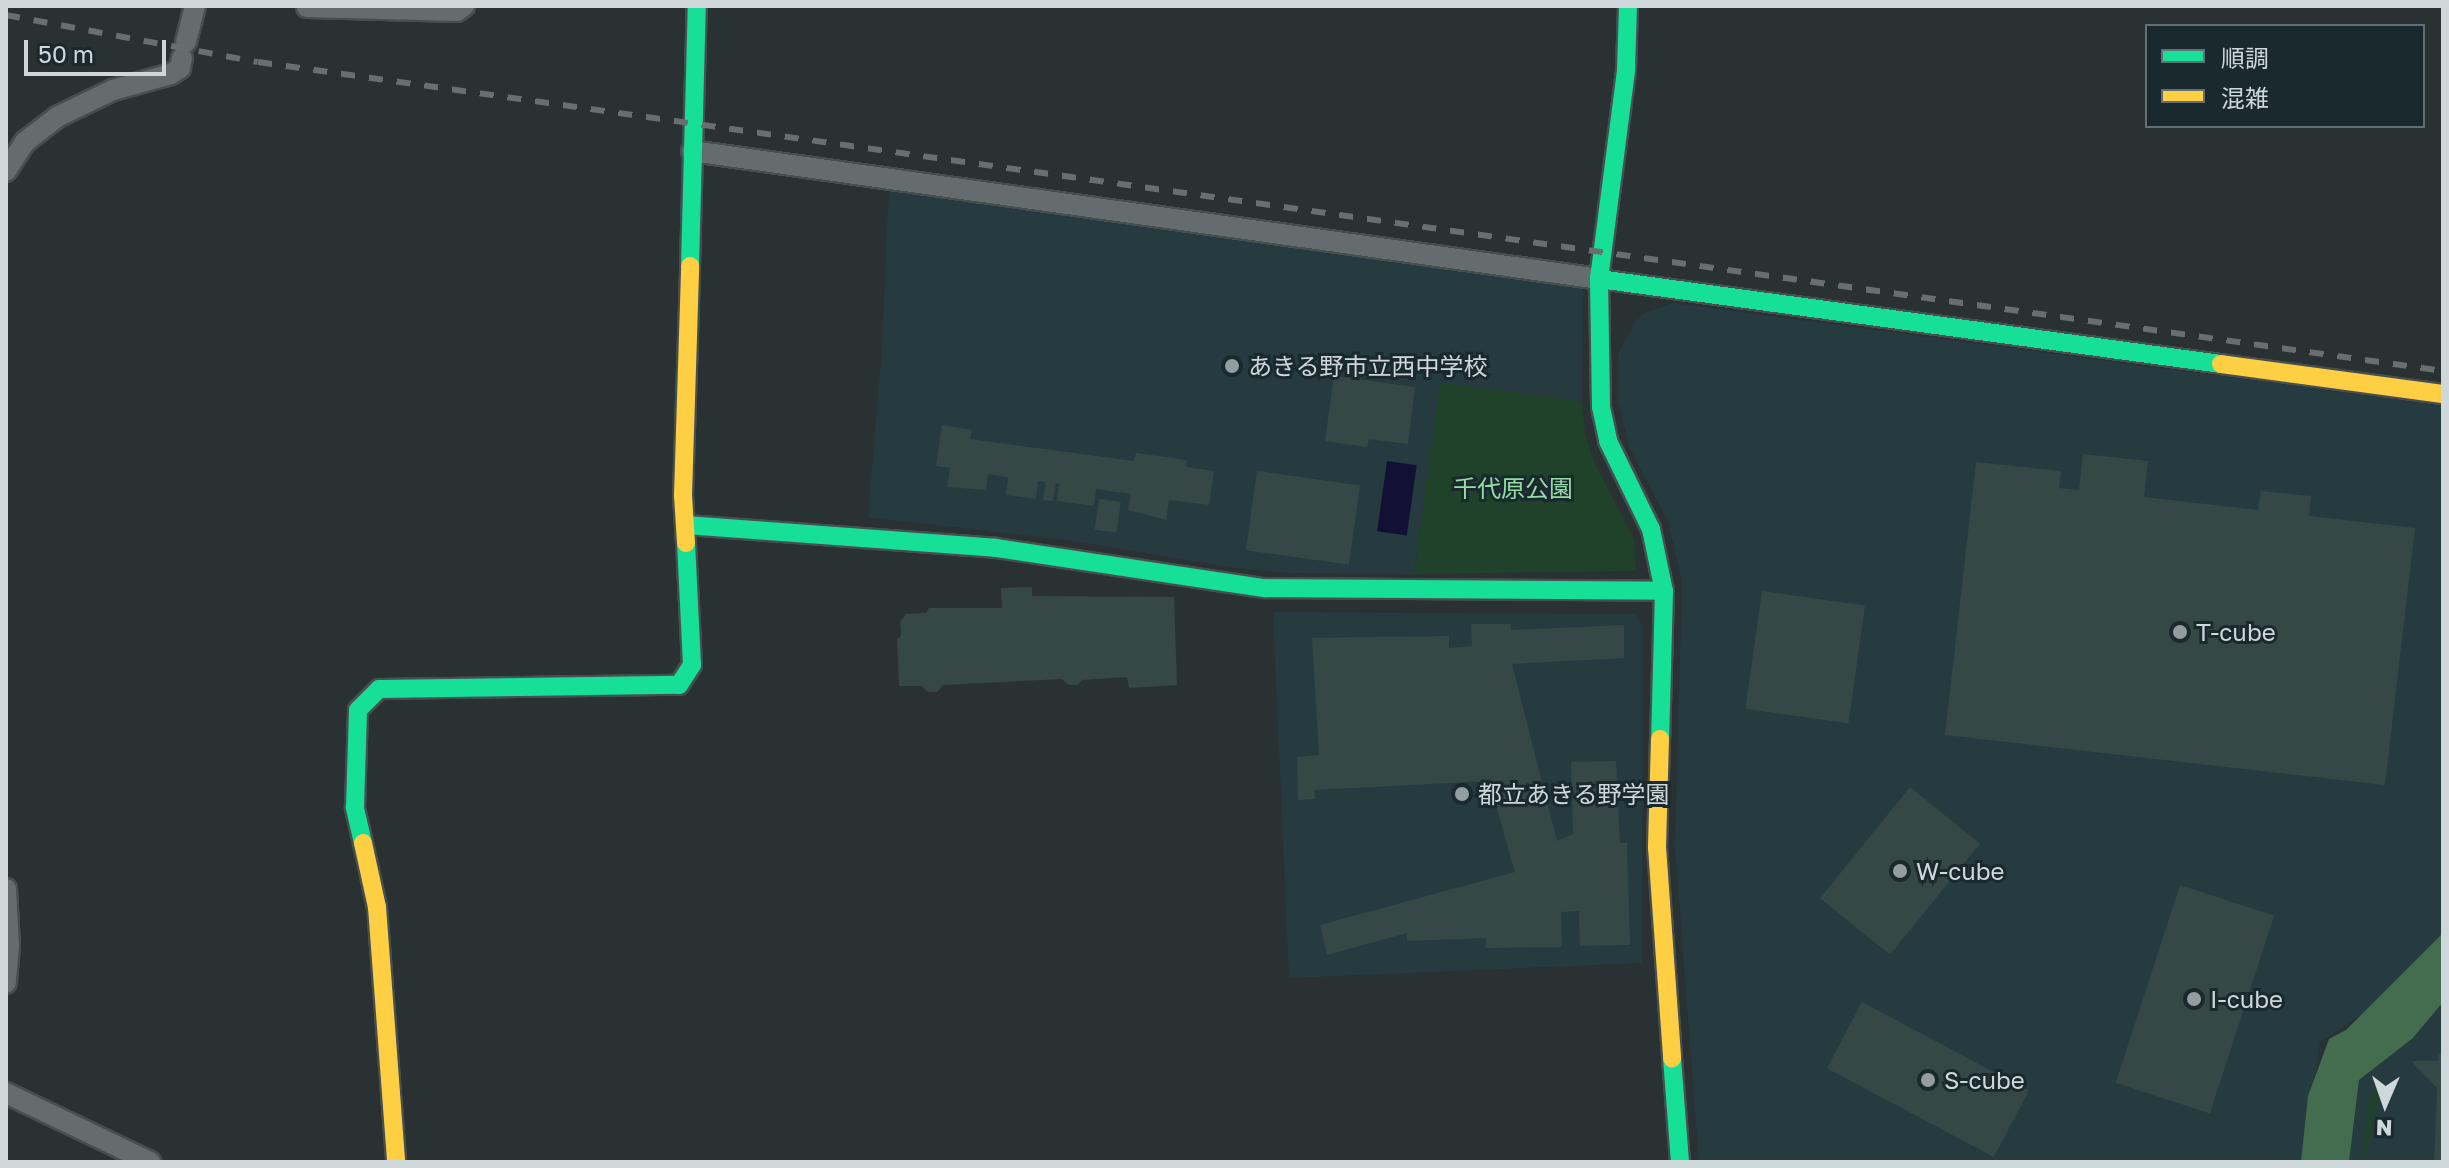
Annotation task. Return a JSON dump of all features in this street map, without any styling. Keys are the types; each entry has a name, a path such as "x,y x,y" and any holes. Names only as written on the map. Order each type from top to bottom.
{"street":[{"path":"6,171 25,142 57,117 113,90 171,74 180,68 195,6"},
{"path":"307,7 457,11 464,6"},
{"path":"396,1162 377,907 355,807 358,710 379,689 397,687 679,685 692,665 685,525 697,6"},
{"path":"1628,6 1626,71 1599,279 1604,424 1619,467 1651,529 1664,591 1657,847 1680,1162"},
{"path":"692,151 2443,394"},
{"path":"685,525 996,548 1265,588 1664,591"},
{"path":"6,889 9,946 6,983"},
{"path":"6,1093 150,1162"}],"shaded area":[{"name":"あきる野市立西中学校","path":"889,185 1575,283 1583,291 1582,401 1440,384 1414,574 1287,573 1236,568 1081,542 868,517 882,349"},
{"path":"1673,303 2443,406 2443,961 2320,1042 2303,1162 1699,1162 1675,846 1682,581 1668,521 1629,447 1618,400 1619,352 1636,321 1645,313"},
{"path":"1387,461 1417,465 1407,535 1377,531"},
{"name":"都立あきる野学園","path":"1273,612 1635,614 1643,626 1642,963 1289,978"},
{"path":"2443,1002 2443,1162 2349,1162 2359,1080 2413,1038"}],"green space":[{"name":"千代原公園","path":"1440,383 1582,401 1585,433 1594,462 1634,539 1636,571 1414,574"},
{"path":"2443,933 2443,1002 2413,1038 2359,1080 2349,1162 2301,1162 2308,1096 2329,1039 2346,1030"},
{"path":"2384,1078 2364,1162 2362,1162 2369,1099"}],"building":[{"path":"1334,376 1415,387 1408,444 1369,439 1367,447 1325,441"},
{"path":"942,425 972,430 970,439 1134,461 1136,453 1187,460 1186,467 1214,471 1209,505 1169,500 1166,520 1128,510 1131,494 1096,489 1094,506 1057,501 1059,484 1056,483 1053,501 1043,500 1046,482 1038,481 1036,499 1006,495 1008,477 988,474 986,490 947,487 950,468 936,466"},
{"name":"T-cube","path":"2083,454 2148,461 2144,497 2258,510 2261,491 2311,496 2309,516 2415,528 2385,785 1945,735 1976,462 2061,471 2059,488 2079,490"},
{"path":"1257,471 1360,485 1349,565 1246,550"},
{"path":"1099,499 1121,502 1116,533 1095,530"},
{"path":"1032,587 1032,596 1174,597 1177,685 1129,688 1127,677 1082,680 1077,685 1069,685 1062,679 943,685 937,692 928,692 922,686 899,686 897,639 901,636 900,622 906,614 926,613 929,608 1002,608 1001,588"},
{"path":"1762,591 1865,605 1848,723 1745,709"},
{"path":"1471,624 1511,624 1511,630 1624,625 1624,658 1512,664 1557,841 1573,834 1571,762 1616,761 1620,843 1627,843 1630,945 1580,946 1579,911 1561,912 1562,947 1485,948 1486,938 1407,941 1407,933 1327,955 1320,925 1515,872 1489,781 1314,790 1315,799 1298,800 1297,757 1319,755 1312,638 1449,636 1449,648 1472,646"},
{"name":"W-cube","path":"1910,787 1980,844 1890,955 1820,898"},
{"name":"I-cube","path":"2180,885 2274,916 2210,1113 2116,1083"},
{"name":"S-cube","path":"1862,1002 2029,1091 1994,1157 1827,1068"},
{"path":"2438,1054 2443,1054 2443,1162 2434,1162 2437,1088 2411,1061 2438,1061"}],"railway":[{"path":"6,15 258,62 2443,371"}],"traffic: fast":[{"path":"690,266 697,6"},
{"path":"1628,6 1626,71 1599,279 1601,407 1608,441 1651,529 1664,591 1660,739"},
{"path":"1599,279 2221,364"},
{"path":"685,525 996,548 1265,588 1664,591"},
{"path":"363,843 355,807 358,710 379,689 679,685 692,665 686,543"},
{"path":"1672,1058 1680,1162"}],"traffic: slow":[{"path":"686,543 683,495 690,266"},
{"path":"2221,364 2443,394"},
{"path":"1660,739 1657,847 1672,1058"},
{"path":"363,843 377,907 396,1162"}],"place":[{"name":"あきる野市立西中学校","path":"1232,366"},
{"name":"T-cube","path":"2180,632"},
{"name":"都立あきる野学園","path":"1462,794"},
{"name":"W-cube","path":"1900,871"},
{"name":"I-cube","path":"2194,999"},
{"name":"S-cube","path":"1928,1080"}]}
